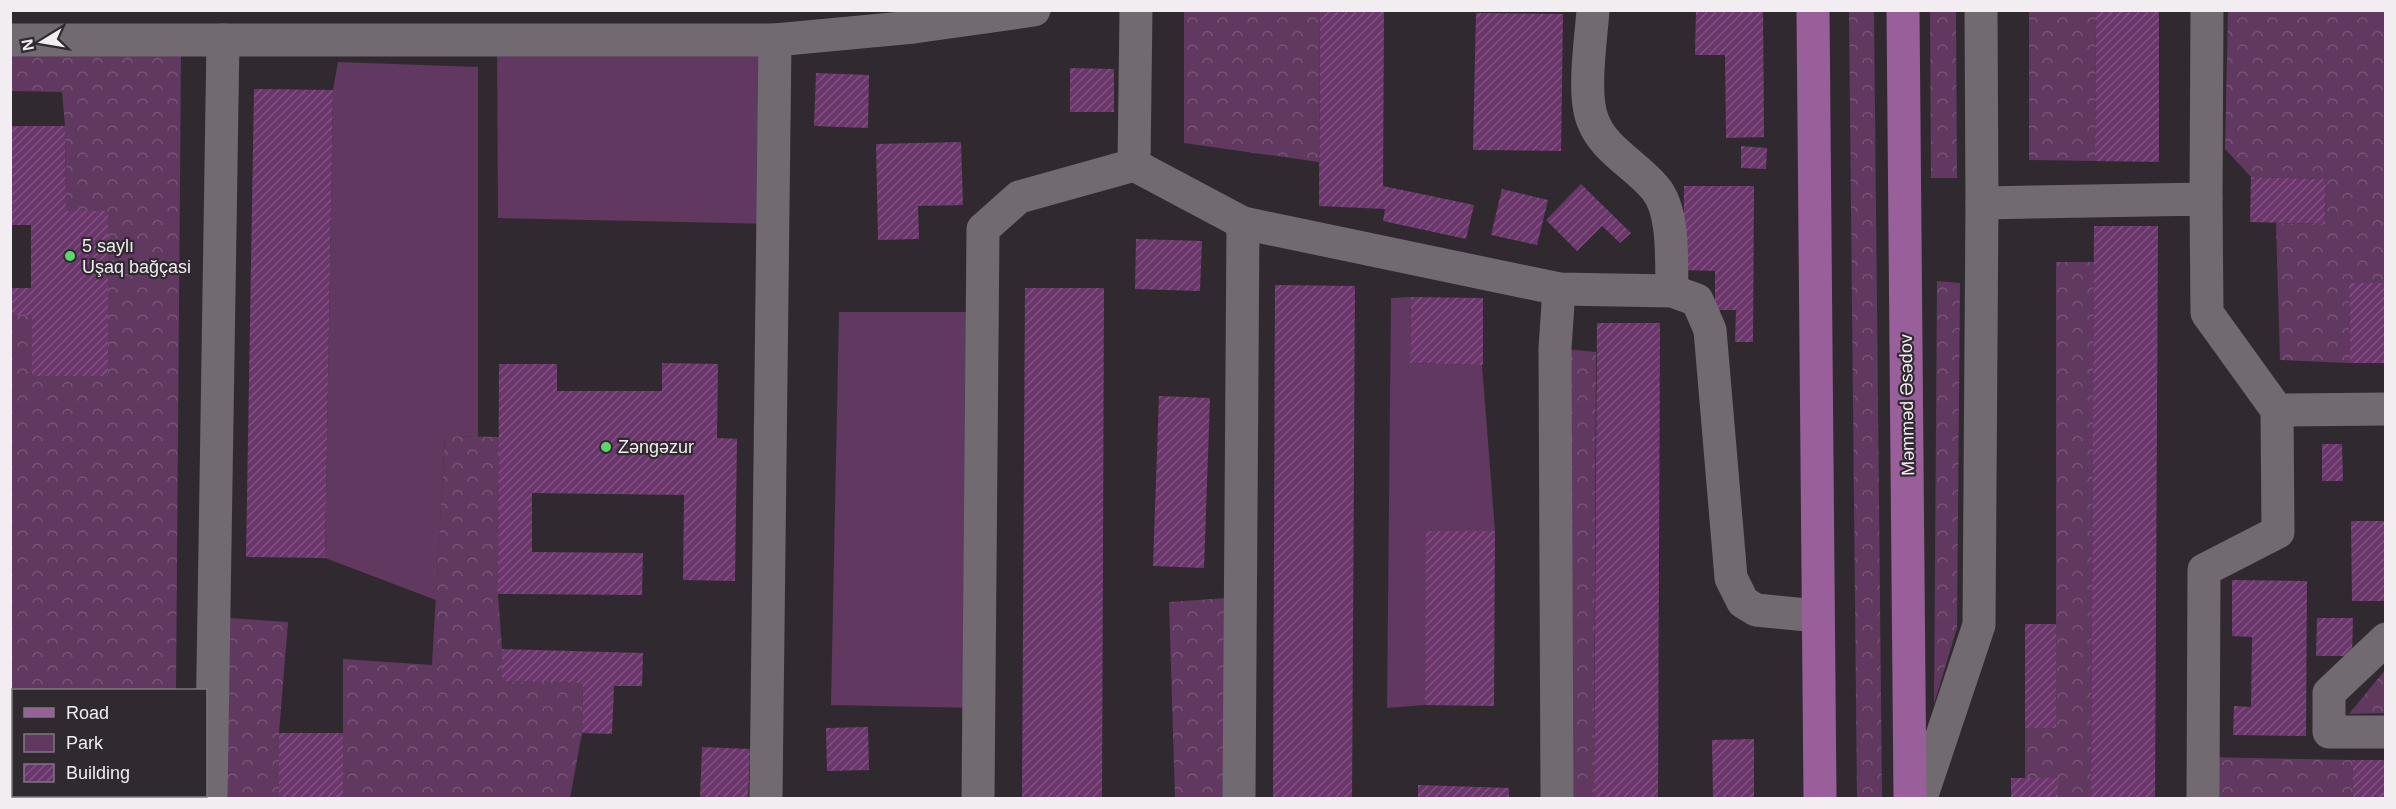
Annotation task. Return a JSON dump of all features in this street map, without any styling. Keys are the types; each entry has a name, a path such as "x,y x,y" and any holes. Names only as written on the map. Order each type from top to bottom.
{"main road":[{"path":"1813,10 1820,798"},
{"name":"Məmməd Əsədov","path":"1903,10 1910,798"}],"lane":[{"path":"10,40 775,40 914,27 1034,10"},
{"path":"1134,165 1136,10"},
{"path":"1593,10 1588,103 1593,121 1603,139 1656,189 1664,202 1669,222 1672,291"},
{"path":"1921,798 1979,625 1981,10"},
{"path":"2203,798 2204,570 2278,532 2277,410 2208,313 2205,199 2206,10"},
{"path":"211,798 224,40"},
{"path":"766,798 775,40"},
{"path":"978,798 983,229 1019,197 1134,165 1243,223 1558,289 1672,291 1697,300 1710,330 1731,578 1743,602 1756,610 1817,616"},
{"path":"1982,203 2205,199"},
{"path":"1239,798 1243,223"},
{"path":"1557,798 1556,348 1558,289"},
{"path":"2277,410 2385,409"},
{"path":"2385,639 2329,693 2329,732 2385,732"}],"green space":[{"path":"1184,11 1320,11 1319,162 1184,143"},
{"path":"1849,11 1874,11 1882,798 1857,798"},
{"path":"1930,11 1956,11 1957,178 1931,178"},
{"path":"2029,11 2096,11 2095,161 2029,160"},
{"path":"2228,11 2385,11 2385,283 2349,284 2350,363 2280,360 2276,223 2325,224 2326,179 2251,177 2225,149"},
{"path":"497,40 775,40 773,224 498,218"},
{"path":"181,54 176,689 12,689 12,764 10,764 11,315 32,315 32,375 108,211 66,211 65,126 62,92 11,91 11,55"},
{"path":"338,62 478,67 478,437 445,436 436,600 325,558 333,90"},
{"path":"2056,262 2094,262 2091,798 2058,798 2057,778 2025,778 2025,728 2056,727"},
{"path":"1937,281 1960,283 1957,628 1934,704"},
{"path":"1411,297 1410,363 1482,365 1495,531 1427,531 1425,705 1387,708 1391,298"},
{"path":"839,312 982,312 979,708 831,705"},
{"path":"1555,348 1596,352 1594,798 1557,798"},
{"path":"445,436 499,437 498,594 502,681 583,683 582,733 570,798 343,798 343,659 432,665"},
{"path":"1241,597 1239,798 1175,798 1169,602"},
{"path":"214,617 288,622 279,733 279,798 212,798"},
{"path":"2385,670 2385,713 2349,714"},
{"path":"2203,757 2353,760 2353,798 2203,798"}],"building":[{"path":"1320,10 1384,10 1383,186 1474,205 1466,239 1383,221 1385,209 1319,206"},
{"path":"1696,10 1763,10 1764,137 1726,138 1725,55 1695,55"},
{"path":"2096,10 2159,10 2159,162 2095,161"},
{"path":"1476,13 1563,14 1561,151 1473,150"},
{"path":"1070,68 1114,69 1114,112 1070,112"},
{"path":"816,73 869,75 868,128 814,126"},
{"path":"254,89 333,90 325,558 246,557"},
{"name":"5 saylı Uşaq bağçasi","path":"10,126 65,126 66,211 108,211 108,376 32,376 32,315 10,315 10,288 31,288 31,225 10,225"},
{"path":"961,142 963,205 918,206 919,239 878,240 876,144"},
{"path":"1741,146 1767,148 1766,169 1741,168"},
{"path":"2251,177 2326,179 2325,224 2250,222"},
{"path":"1581,184 1631,233 1620,243 1602,226 1577,251 1546,220"},
{"path":"1684,186 1754,186 1753,342 1735,342 1736,310 1715,310 1715,271 1683,270"},
{"path":"1502,189 1548,200 1537,245 1491,235"},
{"path":"2094,226 2158,226 2155,798 2091,798"},
{"path":"1136,239 1202,241 1200,291 1135,289"},
{"path":"2349,283 2386,283 2386,363 2350,363"},
{"path":"1275,285 1355,286 1352,798 1273,798"},
{"path":"1025,288 1104,288 1102,798 1022,798"},
{"path":"1411,297 1483,298 1483,365 1410,363"},
{"path":"1597,323 1660,323 1658,798 1594,798"},
{"path":"662,363 718,364 717,438 737,439 735,581 683,580 684,495 532,493 532,552 643,553 642,595 498,594 499,364 557,364 557,391 662,391"},
{"path":"1159,396 1210,398 1204,568 1153,566"},
{"path":"2322,444 2342,444 2343,481 2322,481"},
{"path":"2351,521 2386,521 2386,601 2352,601"},
{"path":"1426,531 1495,531 1494,706 1425,705"},
{"path":"2232,580 2307,581 2306,736 2233,735 2234,706 2251,707 2252,637 2232,636"},
{"path":"2317,618 2353,618 2352,656 2316,656"},
{"path":"2025,624 2056,624 2056,728 2025,728"},
{"path":"502,649 643,653 642,686 614,686 612,734 582,733 583,683 502,681"},
{"path":"868,727 869,770 827,771 826,728"},
{"path":"279,733 343,733 343,798 279,798"},
{"path":"1754,739 1754,798 1713,798 1712,740"},
{"path":"702,747 750,749 748,798 700,798"},
{"path":"2353,760 2386,760 2386,798 2353,798"},
{"path":"10,764 12,764 12,797 70,797 70,798 10,798"},
{"path":"2011,778 2058,778 2058,798 2011,798"},
{"path":"1418,785 1509,788 1509,798 1418,798"}],"place":[{"name":"5 saylı Uşaq bağçasi","path":"70,256"},
{"name":"Zəngəzur","path":"606,447"}]}
